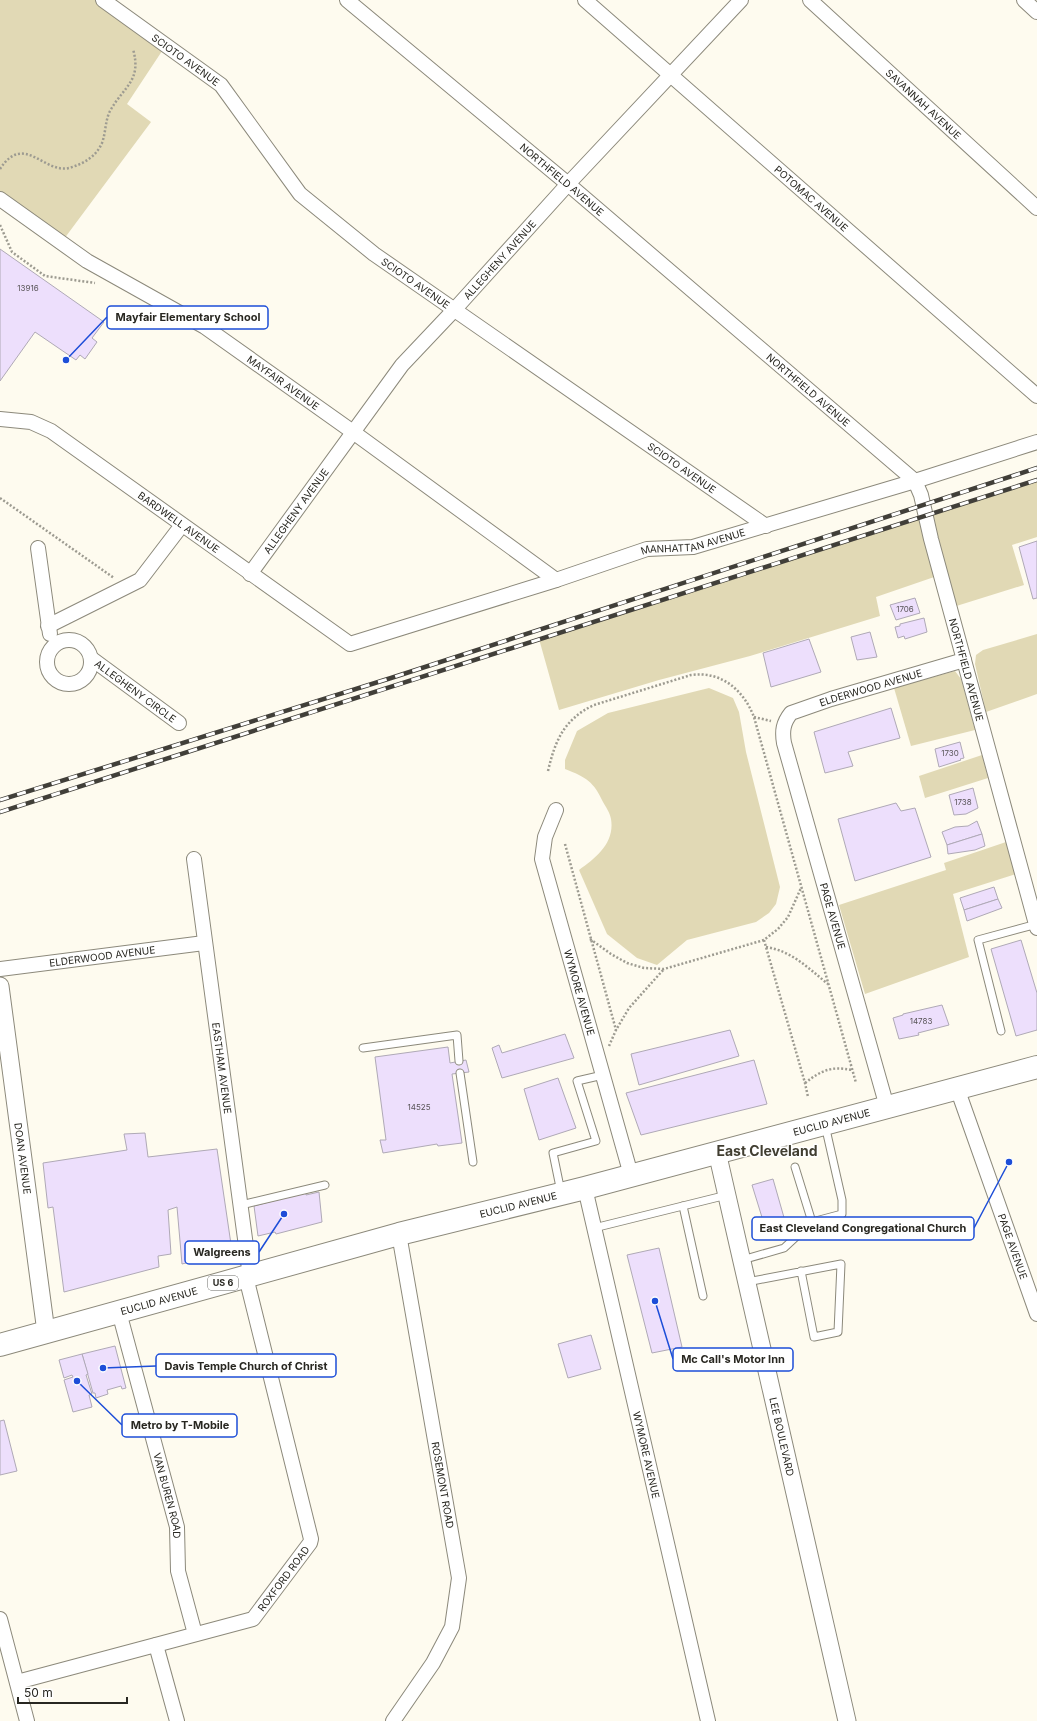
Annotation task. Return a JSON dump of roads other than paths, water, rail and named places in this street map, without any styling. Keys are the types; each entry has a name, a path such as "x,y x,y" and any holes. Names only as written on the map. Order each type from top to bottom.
{"main road":[{"name":"EUCLID AVENUE","path":"0,1345 399,1234 585,1188 1037,1067"}],"street":[{"name":"SCIOTO AVENUE","path":"102,0 221,85 300,194 374,254 766,526"},
{"name":"NORTHFIELD AVENUE","path":"348,0 568,184 915,481 921,495 931,539 1037,926"},
{"name":"POTOMAC AVENUE","path":"585,0 1037,396"},
{"name":"ALLEGHENY AVENUE","path":"250,574 402,365 455,309 568,184 741,0"},
{"name":"SAVANNAH AVENUE","path":"810,0 1037,208"},
{"path":"1024,0 1037,12"},
{"name":"MAYFAIR AVENUE","path":"0,199 87,261 206,327 556,580"},
{"name":"BARDWELL AVENUE","path":"0,419 31,422 51,431 182,526 350,644"},
{"name":"MANHATTAN AVENUE","path":"350,644 556,580 647,549 693,546 717,538 766,526 1037,442"},
{"path":"48,626 140,580 182,526"},
{"name":"ALLEGHENY CIRCLE","path":"38,548 51,648"},
{"name":"ALLEGHENY CIRCLE","path":"64,640 80,642 90,652 92,659 89,673 79,682 65,684 58,682 48,670 48,655 51,648 64,640"},
{"name":"ALLEGHENY CIRCLE","path":"92,659 179,723"},
{"name":"ELDERWOOD AVENUE","path":"778,722 791,713 831,699 964,660"},
{"name":"PAGE AVENUE","path":"778,722 783,734 784,743 887,1106"},
{"name":"WYMORE AVENUE","path":"556,810 545,838 542,859 631,1175"},
{"name":"EASTHAM AVENUE","path":"194,860 204,943 241,1205 248,1276"},
{"name":"ELDERWOOD AVENUE","path":"0,969 204,943"},
{"name":"DOAN AVENUE","path":"0,986 46,1332"},
{"name":"PAGE AVENUE","path":"957,1088 1037,1314"},
{"name":"LEE BOULEVARD","path":"717,1152 847,1721"},
{"name":"WYMORE AVENUE","path":"585,1188 708,1721"},
{"name":"ROSEMONT ROAD","path":"394,1721 433,1662 452,1627 459,1578 399,1234"},
{"name":"ROXFORD ROAD","path":"17,1682 253,1619 310,1543 311,1539 248,1276"},
{"name":"VAN BUREN ROAD","path":"119,1312 177,1527 178,1571 195,1634"},
{"path":"0,1619 27,1721"},
{"path":"156,1645 177,1721"}],"lane":[{"path":"1001,1031 978,940 1037,926"},
{"path":"363,1048 457,1035 459,1062"},
{"path":"460,1073 473,1162"},
{"path":"561,1194 552,1153 596,1140 577,1081 603,1075"},
{"path":"742,1260 784,1248 812,1222 842,1214 842,1200 824,1123"},
{"path":"795,1167 812,1222"},
{"path":"241,1205 326,1185"},
{"path":"594,1228 727,1195"},
{"path":"683,1206 702,1296"},
{"path":"747,1282 801,1271 841,1264 838,1332 814,1337 801,1271"}],"railway":[{"path":"0,800 391,678 1037,468"},
{"path":"0,812 1037,480"}],"place":[{"name":"Mayfair Elementary School","path":"66,360"},
{"name":"East Cleveland Congregational Church","path":"1009,1162"},
{"name":"Walgreens","path":"284,1214"},
{"name":"Mc Call's Motor Inn","path":"655,1301"},
{"name":"Davis Temple Church of Christ","path":"103,1368"},
{"name":"Metro by T-Mobile","path":"77,1381"}],"district":[{"name":"East Cleveland","path":"767,1151"}]}
